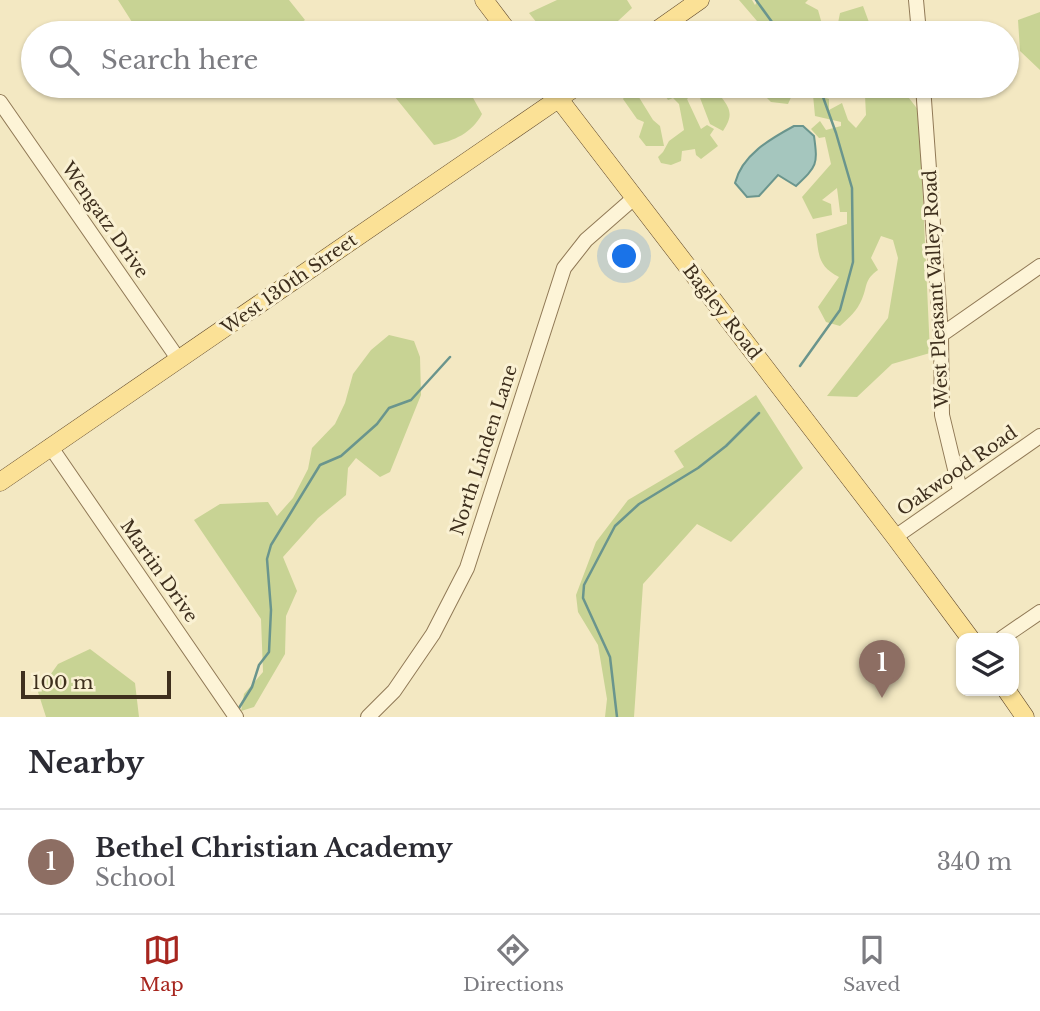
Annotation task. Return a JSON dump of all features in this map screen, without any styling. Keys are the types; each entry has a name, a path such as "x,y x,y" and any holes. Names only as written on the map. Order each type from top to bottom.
{"main road":[{"path":"484,0 500,21"},
{"path":"670,21 701,0"},
{"name":"West 130th Street","path":"0,482 179,360 546,98"},
{"name":"Bagley Road","path":"559,98 895,537"},
{"path":"895,537 966,633"},
{"path":"1010,696 1025,717"}],"street":[{"path":"916,0 918,21"},
{"name":"West Pleasant Valley Road","path":"924,98 941,335 942,415 960,490"},
{"name":"Wengatz Drive","path":"0,102 179,360"},
{"name":"North Linden Lane","path":"368,717 394,691 433,634 467,568 564,268 586,240 634,198"},
{"path":"941,335 1040,266"},
{"name":"Oakwood Road","path":"895,537 1040,436"},
{"name":"Martin Drive","path":"50,446 236,717"},
{"path":"1009,633 1040,612"}],"green space":[{"path":"118,0 289,0 305,20 304,21 131,21"},
{"path":"557,0 627,0 632,8 618,21 535,21 529,13"},
{"path":"739,0 752,0 755,5 758,0 808,0 805,3 818,10 821,21 757,21"},
{"path":"863,6 869,21 838,21 840,13"},
{"path":"1040,12 1040,70 1020,51 1018,20"},
{"path":"396,98 473,98 482,114 478,121 462,135 434,145"},
{"path":"639,98 660,126 664,146 646,146 639,137 644,122 637,119 623,99"},
{"path":"673,98 688,98 701,129 707,125 714,129 710,135 718,146 701,159 696,155 695,149 682,151 681,161 671,165 661,163 658,157 669,141 684,130 679,104"},
{"path":"700,98 722,98 730,114 728,122 723,131 710,124"},
{"path":"767,98 791,98 788,104 771,102"},
{"path":"813,98 829,99 829,110 842,103 848,120 856,128 866,115 865,98 909,98 919,111 930,353 892,364 857,397 827,396 888,318 898,258 893,240 881,236 871,258 878,270 868,280 858,307 840,326 826,322 818,307 839,277 823,264 816,234 847,224 847,212 840,212 837,188 822,200 831,204 832,215 813,219 802,197 831,164 825,137 819,138 811,129 820,121 826,130 841,126 841,122 815,116"},
{"path":"389,335 414,341 420,357 421,395 390,472 380,477 356,458 348,468 346,495 318,518 283,557 297,591 286,616 285,654 254,707 241,711 244,694 263,672 261,619 194,520 220,504 268,502 277,516 293,498 308,469 312,448 335,424 345,403 353,374 371,350"},
{"path":"756,395 803,468 731,542 697,524 643,584 634,717 605,717 607,699 598,645 578,612 576,595 596,542 628,500 684,467 674,451"},
{"path":"90,649 135,683 139,717 46,717 38,692 58,664"}],"water":[{"path":"794,126 803,126 814,136 816,159 812,169 796,186 778,175 759,196 747,197 735,183 744,164 767,142"}],"waterway":[{"path":"756,0 771,21"},
{"path":"800,366 840,310 853,262 852,188 823,98"},
{"path":"239,708 252,687 259,665 269,652 271,610 267,559 271,545 320,465 341,456 377,424 389,408 411,400 450,357"},
{"path":"617,717 610,657 583,598 584,585 615,526 639,504 698,468 726,446 759,413"}],"place":[{"name":"Bethel Christian Academy","path":"882,698"}]}
